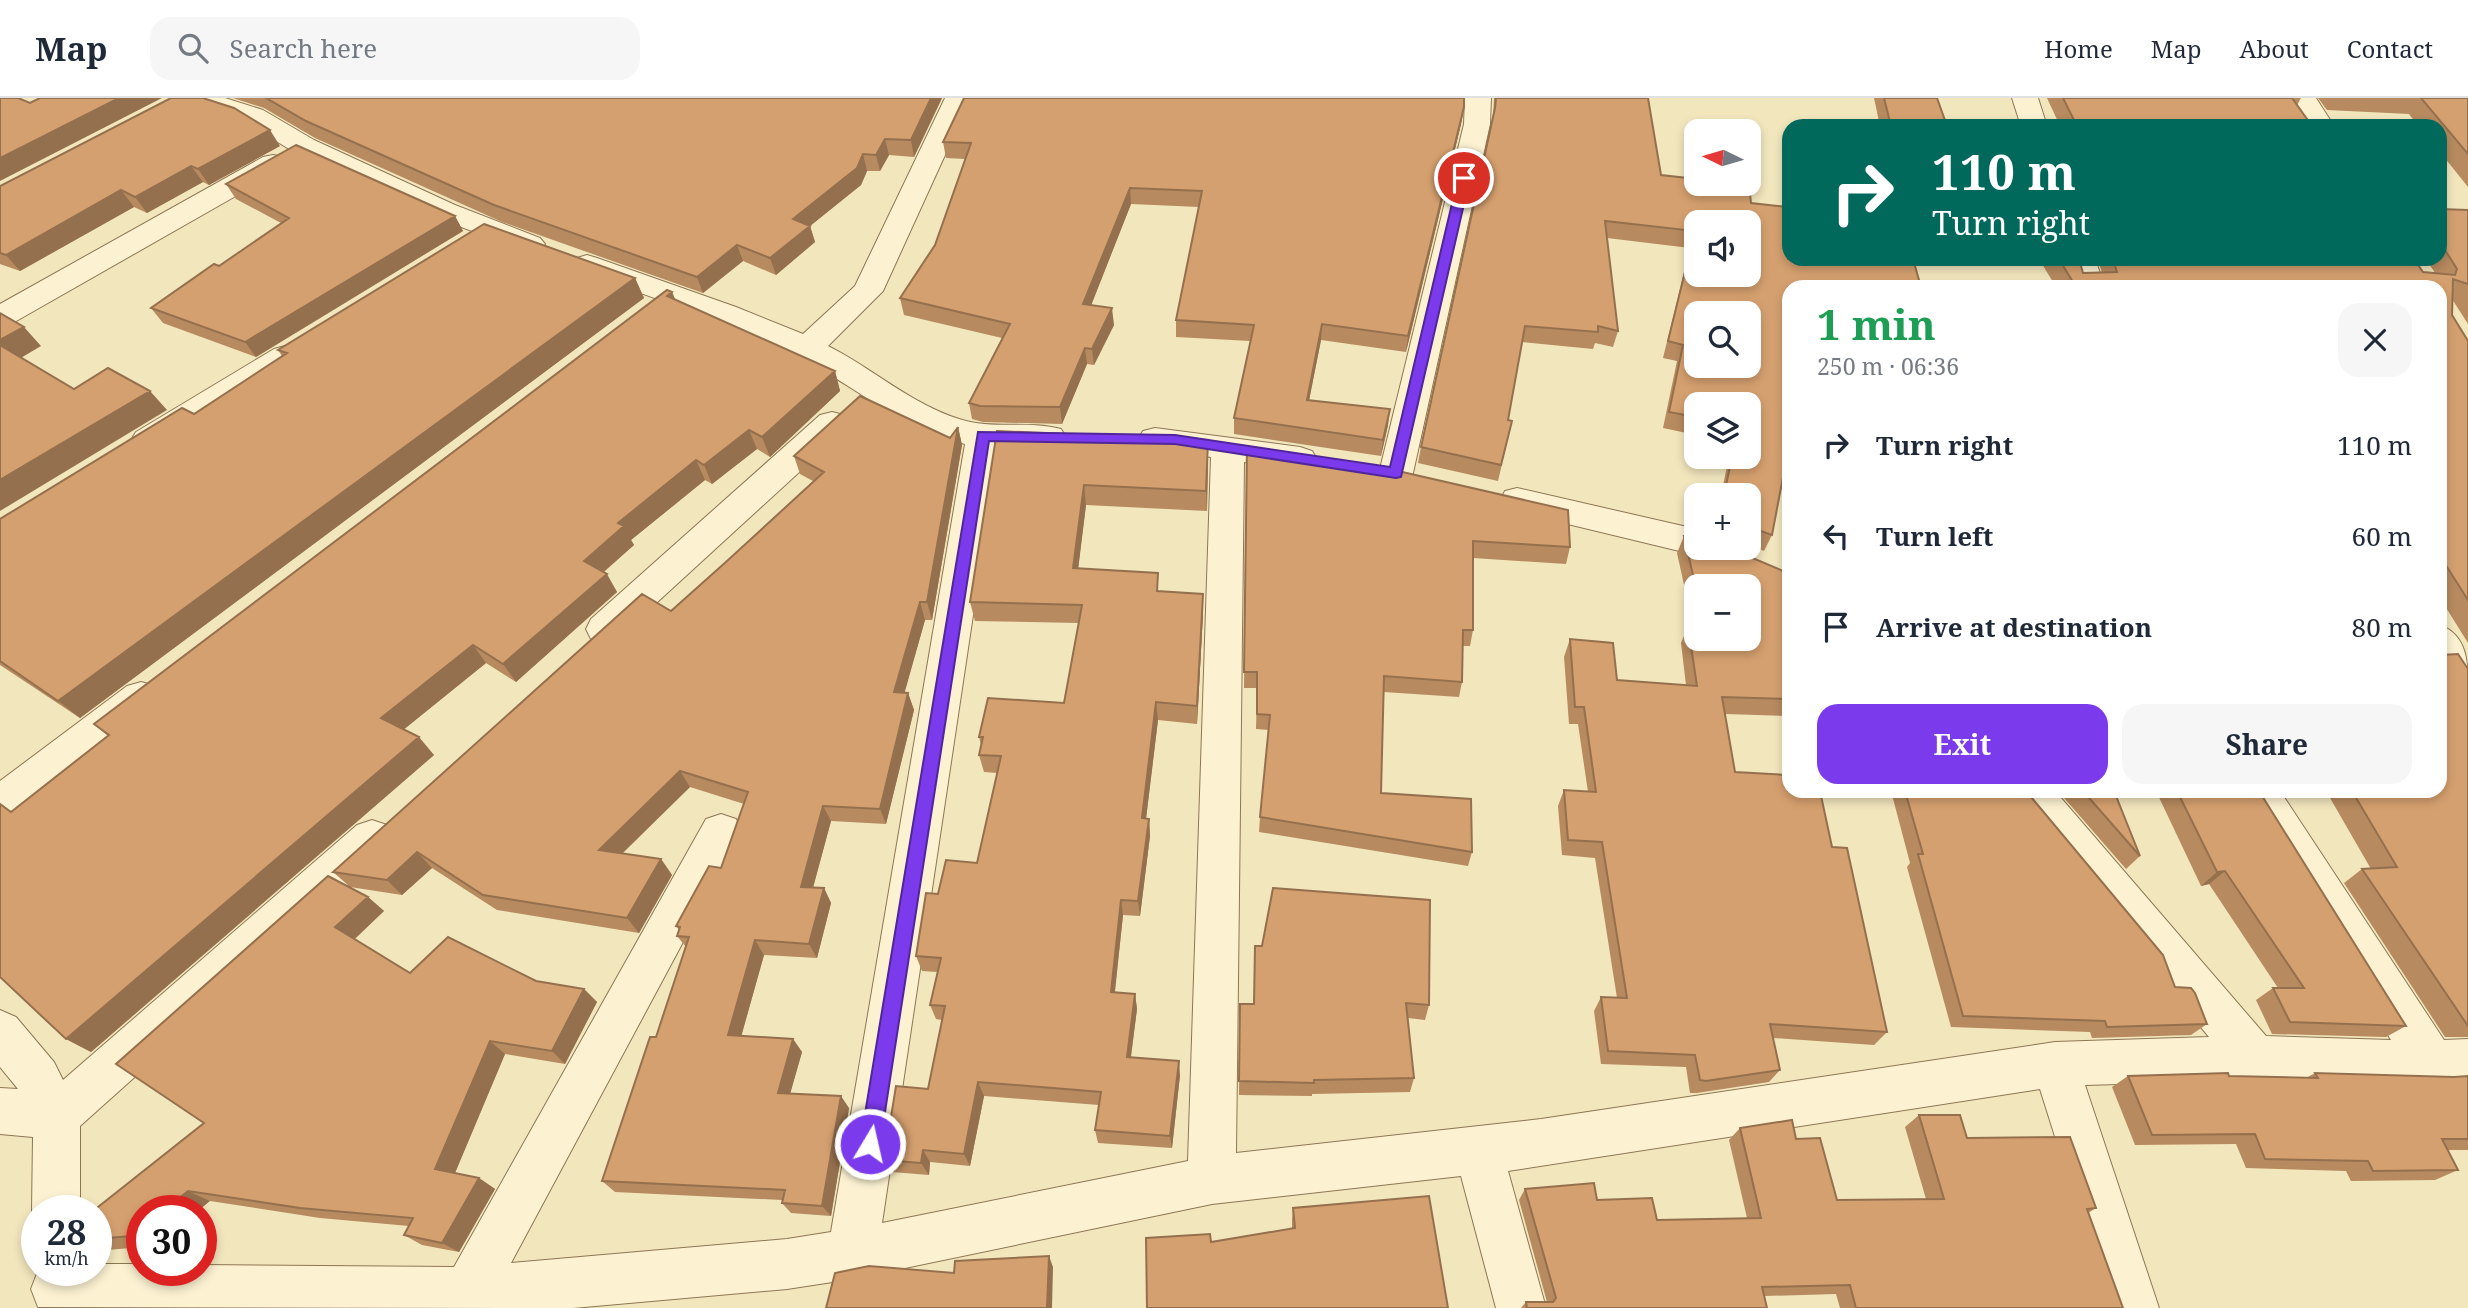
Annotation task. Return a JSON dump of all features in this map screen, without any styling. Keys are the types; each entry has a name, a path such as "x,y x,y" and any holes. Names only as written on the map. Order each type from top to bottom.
{"street":[{"path":"807,348 868,291 958,98"},
{"path":"1396,474 1477,124 1478,98"},
{"path":"2025,98 2032,119"},
{"path":"2303,98 2316,119"},
{"path":"188,100 265,107 304,146 491,230 672,295 807,348 871,388 944,426 983,436 1080,438"},
{"path":"0,317 304,146"},
{"path":"456,252 491,230"},
{"path":"639,320 672,295"},
{"path":"128,452 315,337"},
{"path":"576,654 871,388"},
{"path":"852,1254 983,436"},
{"path":"1121,439 1175,440 1331,463"},
{"path":"1212,1180 1228,448"},
{"path":"1488,493 1684,540"},
{"path":"2447,649 2468,676"},
{"path":"0,804 165,679"},
{"path":"2037,798 2255,1059"},
{"path":"2263,798 2450,1062"},
{"path":"0,1111 57,1116 402,811"},
{"path":"468,1292 720,832"},
{"path":"0,1032 38,1078 57,1116 56,1195"},
{"path":"54,1289 468,1292 787,1264 852,1254 1212,1180 1541,1143 2055,1064 2255,1059 2450,1062"},
{"path":"2055,1064 2134,1308"},
{"path":"1478,1150 1521,1308"}],"building":[{"path":"0,98 18,98 30,103 40,98 119,98 0,158"},
{"path":"171,98 203,98 234,108 270,130 198,169 191,166 135,197 121,190 6,255 0,253 0,186"},
{"path":"266,98 931,98 911,140 885,139 876,155 863,154 857,168 793,219 810,226 770,258 737,245 697,277 494,205 306,121"},
{"path":"964,98 1464,98 1408,336 1322,324 1307,400 1390,409 1383,440 1234,418 1254,325 1176,320 1202,191 1130,188 1083,304 1112,308 1092,349 1085,348 1060,407 980,406 969,403 1010,324 900,298 935,245 971,143 943,142"},
{"path":"1496,98 1648,98 1661,175 1684,178 1684,196 1750,196 1751,203 1782,206 1782,266 1915,266 1919,280 1782,280 1782,482 1772,535 1761,531 1761,483 1727,483 1729,469 1761,469 1761,392 1684,392 1684,415 1669,412 1683,345 1668,341 1684,276 1684,287 1761,287 1761,210 1684,210 1684,230 1605,221 1618,331 1598,326 1598,332 1525,326 1508,420 1512,421 1501,465 1421,447"},
{"path":"1884,98 1937,98 1944,119 1889,119"},
{"path":"2063,98 2292,98 2307,119 2074,119"},
{"path":"2421,98 2468,98 2468,154 2447,129 2447,119 2439,119"},
{"path":"296,145 455,216 245,342 151,308 214,264 219,266 289,218 226,184"},
{"path":"2447,209 2468,210 2468,284 2453,279 2452,315 2468,341 2468,600 2447,567 2447,280 2072,280 2063,266 2081,266 2083,273 2117,272 2115,266 2419,266 2423,272 2455,275 2457,269 2447,253"},
{"path":"484,224 635,278 58,701 0,661 0,519 182,408 194,414 287,353 278,350"},
{"path":"667,290 672,292 667,296 835,371 762,437 749,430 704,465 696,460 618,523 624,526 584,561 607,574 503,664 473,645 381,718 419,737 66,1039 0,977 0,804 11,812 109,735 94,724"},
{"path":"0,313 24,327 0,340"},
{"path":"0,345 74,389 108,368 150,391 0,480"},
{"path":"860,396 950,438 958,427 927,602 920,602 894,692 908,693 880,809 823,806 801,887 824,888 809,944 755,940 728,1035 793,1039 778,1093 841,1096 822,1206 782,1203 785,1190 602,1181 650,1037 656,1037 689,937 677,936 680,927 676,926 709,866 721,868 748,792 680,771 599,850 661,859 627,918 483,895 417,852 387,880 333,872 642,594 671,611 727,561 824,472 794,456"},
{"path":"997,431 1208,440 1206,491 1084,485 1073,568 1158,573 1157,591 1203,594 1197,706 1156,702 1142,818 1149,819 1138,901 1121,900 1111,992 1135,994 1127,1057 1179,1061 1170,1136 1095,1130 1101,1092 978,1082 964,1154 923,1150 921,1163 884,1160 896,1086 928,1089 945,1006 930,1005 941,958 916,956 926,893 938,894 946,860 977,863 1001,756 979,755 983,737 979,737 988,698 1064,703 1082,605 970,602"},
{"path":"1247,448 1398,471 1568,510 1570,547 1473,541 1473,630 1463,630 1462,682 1384,676 1381,793 1471,799 1472,852 1260,817 1270,715 1257,714 1257,672 1244,672"},
{"path":"1690,560 1757,560 1782,570 1782,699 1722,697 1735,772 1782,775 1782,798 1822,798 1832,847 1847,848 1887,1032 1770,1024 1780,1070 1706,1081 1700,1080 1695,1055 1608,1051 1601,997 1627,998 1602,842 1568,840 1564,790 1596,792 1584,707 1575,707 1570,639 1613,643 1617,680 1697,686 1692,651 1761,651 1761,574 1693,574"},
{"path":"2458,654 2468,669 2468,1026 2362,869 2397,867 2356,798 2447,798 2447,655"},
{"path":"1907,798 2032,798 2163,955 2175,987 2191,988 2195,993 2207,1024 2107,1027 2105,1021 1963,1016 1918,854 1923,854"},
{"path":"2089,798 2117,798 2140,856"},
{"path":"2180,798 2263,798 2406,1026 2290,1022 2273,988 2304,988 2225,871 2217,872"},
{"path":"328,876 368,897 335,927 410,973 448,937 536,981 584,989 552,1051 490,1041 435,1169 479,1178 442,1243 404,1235 413,1218 300,1208 188,1191 183,1195 126,1195 126,1236 112,1238 112,1196 204,1123 116,1064"},
{"path":"1273,888 1430,900 1429,1005 1406,1003 1414,1078 1314,1080 1314,1083 1239,1081 1240,1004 1254,1004 1255,946 1262,946"},
{"path":"2228,1073 2229,1076 2318,1078 2315,1073 2468,1076 2468,1139 2442,1139 2458,1170 2373,1171 2368,1161 2265,1159 2255,1134 2152,1135 2128,1076"},
{"path":"1919,1115 1960,1115 1967,1138 2070,1137 2096,1208 2087,1209 2123,1308 1856,1308 1850,1285 1762,1287 1767,1308 1527,1308 1526,1302 1553,1302 1556,1298 1525,1189 1594,1183 1597,1200 1652,1198 1657,1220 1761,1218 1740,1128 1792,1120 1796,1139 1820,1138 1837,1200 1944,1199"},
{"path":"1429,1196 1448,1308 1147,1308 1146,1238 1210,1234 1211,1242 1295,1228 1293,1208"},
{"path":"1049,1256 1047,1308 826,1308 835,1273 869,1266 954,1273 955,1261"}],"route":[{"path":"870,1144 983,436 1175,440 1396,473 1464,178"}]}
